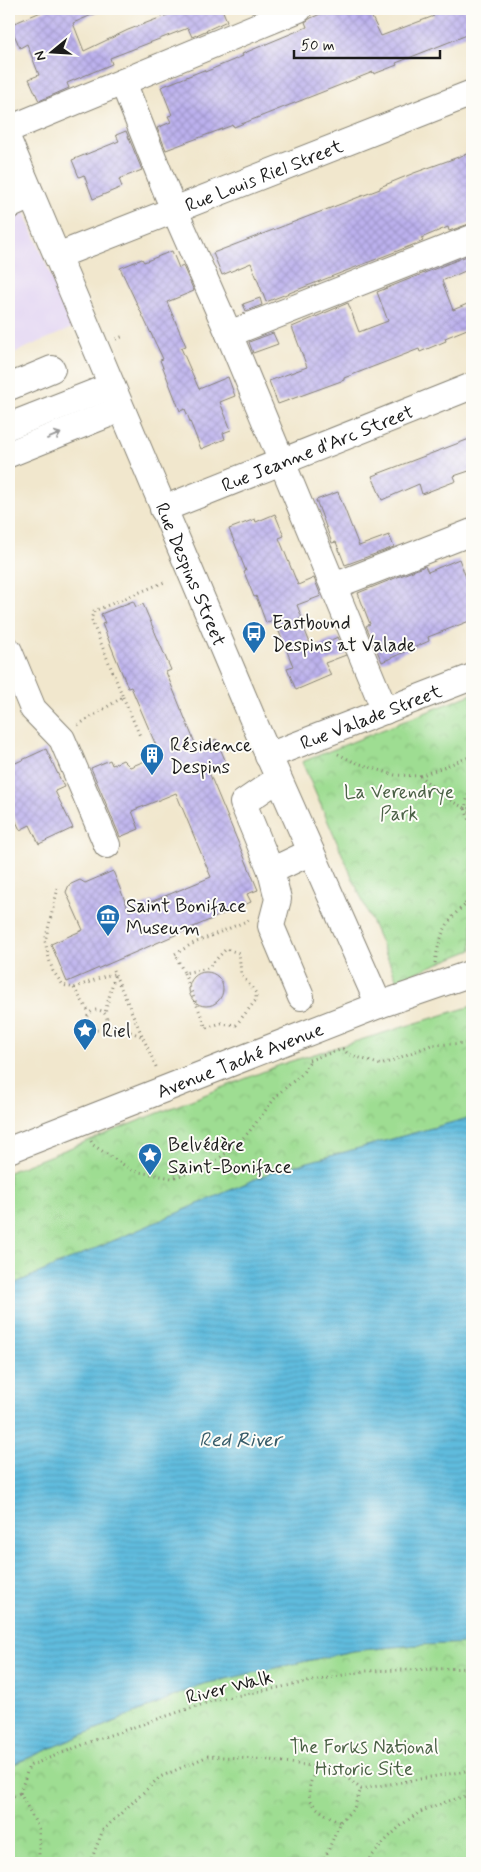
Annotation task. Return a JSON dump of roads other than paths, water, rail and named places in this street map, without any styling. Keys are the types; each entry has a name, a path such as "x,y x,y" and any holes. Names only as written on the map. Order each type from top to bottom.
{"street":[{"path":"9,129 299,9"},
{"path":"123,82 174,210 184,228 229,334 385,711"},
{"name":"Rue Louis Riel Street","path":"57,256 472,93"},
{"name":"Rue Despins Street","path":"9,142 20,201 57,256 163,509 378,1005"},
{"path":"229,334 472,238"},
{"path":"9,387 52,369"},
{"name":"Rue Jeanne d'Arc Street","path":"163,509 472,386"},
{"path":"9,426 116,398"},
{"path":"9,454 116,398"},
{"path":"334,586 472,532"},
{"path":"9,651 33,709 62,739 107,845"},
{"name":"Rue Valade Street","path":"271,871 243,803 274,768 385,711 472,677"},
{"path":"301,997 271,926 278,899 271,871 311,852"},
{"name":"Avenue Taché Avenue","path":"9,1150 378,1005 472,973"}],"water":[{"name":"Red River","path":"472,1117 472,1643 415,1645 352,1651 203,1684 9,1766 9,1286 272,1172"}],"place":[{"name":"Eastbound Despins at Valade","path":"254,654"},
{"name":"Résidence Despins","path":"152,776"},
{"name":"Saint Boniface Museum","path":"108,937"},
{"name":"Riel","path":"85,1051"},
{"name":"Belvédère Saint-Boniface","path":"150,1176"}],"park label":[{"name":"La Verendrye Park","path":"399,802"},
{"name":"The Forks National Historic Site","path":"364,1757"}]}
